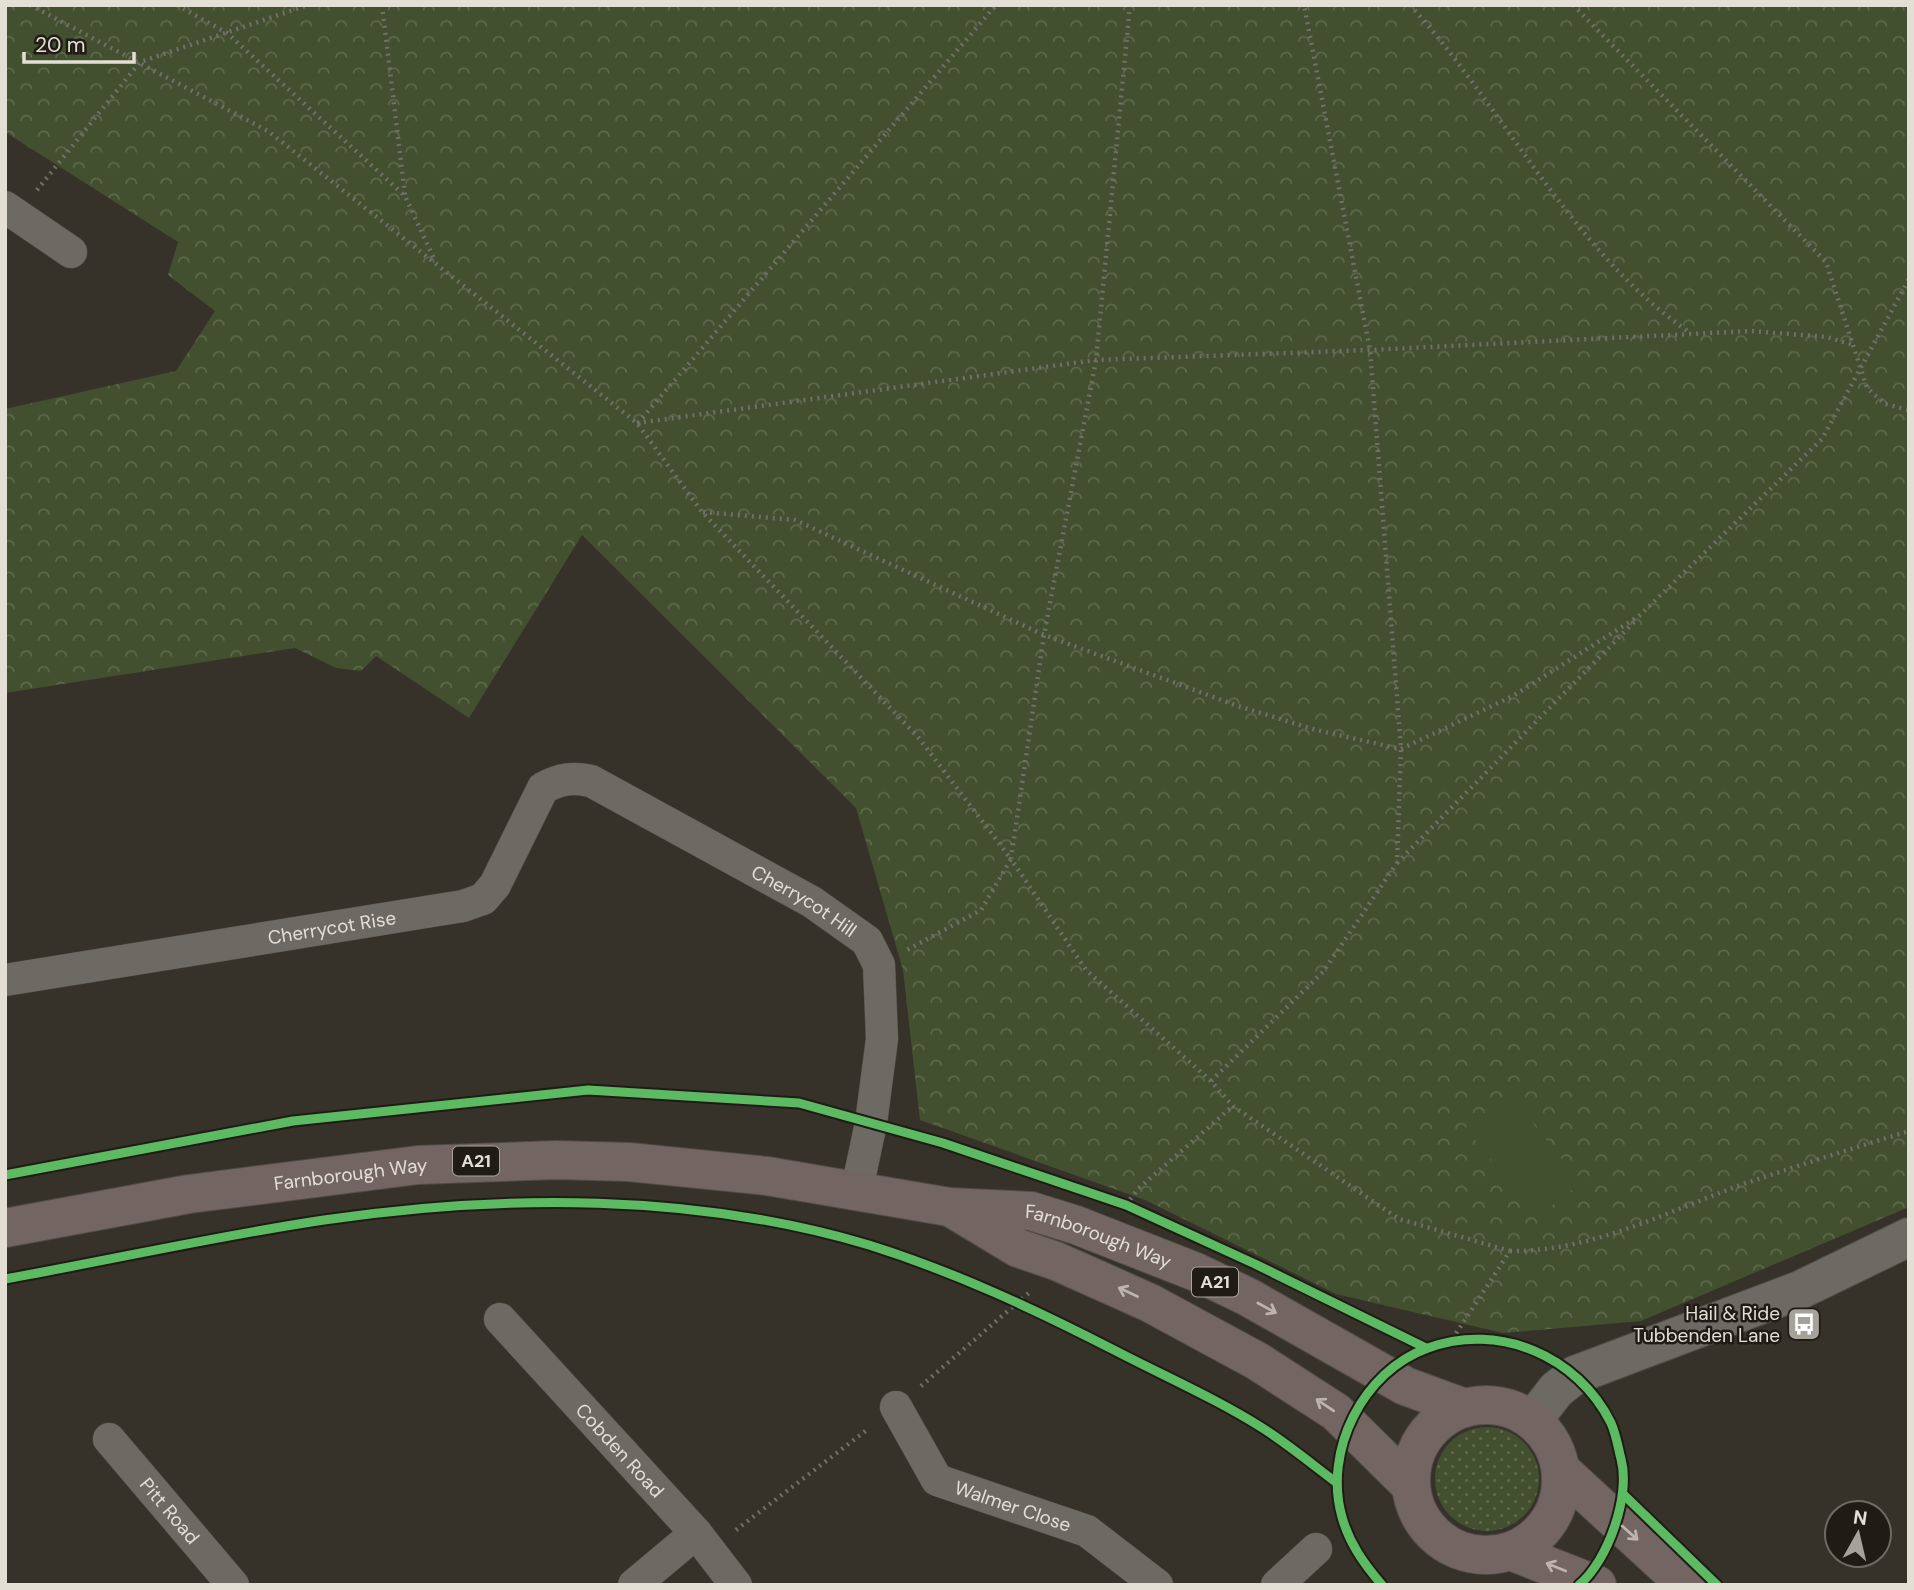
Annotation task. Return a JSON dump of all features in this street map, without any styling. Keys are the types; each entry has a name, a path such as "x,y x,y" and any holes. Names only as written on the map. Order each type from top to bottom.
{"highway":[{"name":"Farnborough Way","path":"5,1228 268,1182 354,1171 489,1161 629,1162 766,1176 858,1189 949,1207 1031,1211 1142,1249 1248,1297 1405,1387 1465,1408"},
{"name":"Farnborough Way","path":"949,1207 1018,1248 1056,1261 1171,1314 1308,1393 1350,1424 1410,1485"},
{"path":"1491,1405 1516,1411 1532,1420 1553,1446 1562,1471 1561,1496 1551,1521 1533,1540 1513,1552 1490,1556 1466,1554 1445,1544 1427,1529 1415,1508 1410,1485 1412,1462 1423,1438 1441,1419 1465,1408 1491,1405"},
{"path":"1562,1471 1686,1585"},
{"path":"1513,1552 1597,1585"}],"street":[{"path":"11,211 71,252"},
{"name":"Cherrycot Rise","path":"5,980 463,906 483,899 495,885 543,788 558,780 577,778 591,781"},
{"name":"Cherrycot Hill","path":"591,781 841,920 867,941 879,965 882,1040 871,1123 858,1189"},
{"path":"1532,1420 1556,1391 1575,1375 1800,1290 1909,1237"},
{"name":"Cobden Road","path":"500,1319 703,1542 736,1585"},
{"name":"Walmer Close","path":"896,1407 937,1480 1087,1531 1157,1585"},
{"name":"Pitt Road","path":"109,1439 233,1585"},
{"path":"634,1585 703,1542"},
{"path":"1277,1585 1316,1549"}],"path":[{"path":"30,5 268,131 637,423 702,512 918,737 1011,859 1086,970 1211,1081 1233,1106 1399,1219 1510,1251 1539,1251 1592,1239 1764,1177 1909,1131"},
{"path":"177,5 227,33 405,196"},
{"path":"11,211 140,62 308,5"},
{"path":"382,5 405,196 436,263"},
{"path":"637,423 996,5"},
{"path":"879,965 981,910 1011,859 1044,635 1096,360 1130,5"},
{"path":"1304,5 1370,350 1401,749 1397,863"},
{"path":"1410,5 1439,37 1564,207 1650,303 1690,333"},
{"path":"1573,5 1826,262 1867,388 1885,404 1908,409"},
{"path":"1211,1081 1322,972 1397,863 1639,616 1822,439 1909,279"},
{"path":"637,423 1096,360 1370,350 1751,331 1827,337 1853,345"},
{"path":"702,512 795,520 1044,635 1238,706 1316,730 1401,749 1513,696 1639,616"},
{"path":"1126,1205 1138,1189 1233,1106"},
{"path":"1115,1201 1138,1211"},
{"path":"1451,1341 1510,1251"},
{"path":"703,1542 896,1407 1021,1302 1056,1261"},
{"path":"1009,1297 1034,1308"},
{"path":"1438,1345 1463,1340"}],"green space":[{"path":"5,5 1909,5 1909,1207 1641,1321 1503,1333 1336,1294 1145,1200 920,1120 903,970 856,808 582,535 469,718 376,656 361,671 336,668 295,648 5,693 5,409 176,371 215,311 168,275 178,242 5,132"},
{"path":"1509,1094 1581,1183 1538,1216 1465,1128"},
{"path":"1487,1427 1507,1431 1524,1442 1535,1459 1539,1479 1535,1499 1524,1516 1507,1527 1487,1531 1467,1527 1450,1516 1439,1499 1435,1479 1439,1459 1450,1442 1467,1431"}],"cycle path":[{"path":"5,1175 293,1121 588,1090 799,1103 943,1143 1126,1205 1255,1264 1426,1348"},
{"path":"5,1279 244,1233 391,1211 529,1203 598,1203 667,1207 736,1216 803,1228 869,1245 994,1292 1246,1418 1337,1483"},
{"path":"1382,1585 1363,1561 1342,1517 1338,1466 1354,1416 1367,1394 1384,1375 1405,1359 1428,1348 1455,1341 1482,1339 1534,1351 1557,1363 1578,1379 1597,1399 1613,1427 1623,1474 1620,1508 1608,1544 1590,1574 1579,1585"},
{"path":"1624,1495 1717,1585"}],"place":[{"name":"Hail & Ride Tubbenden Lane","path":"1804,1324"}]}
